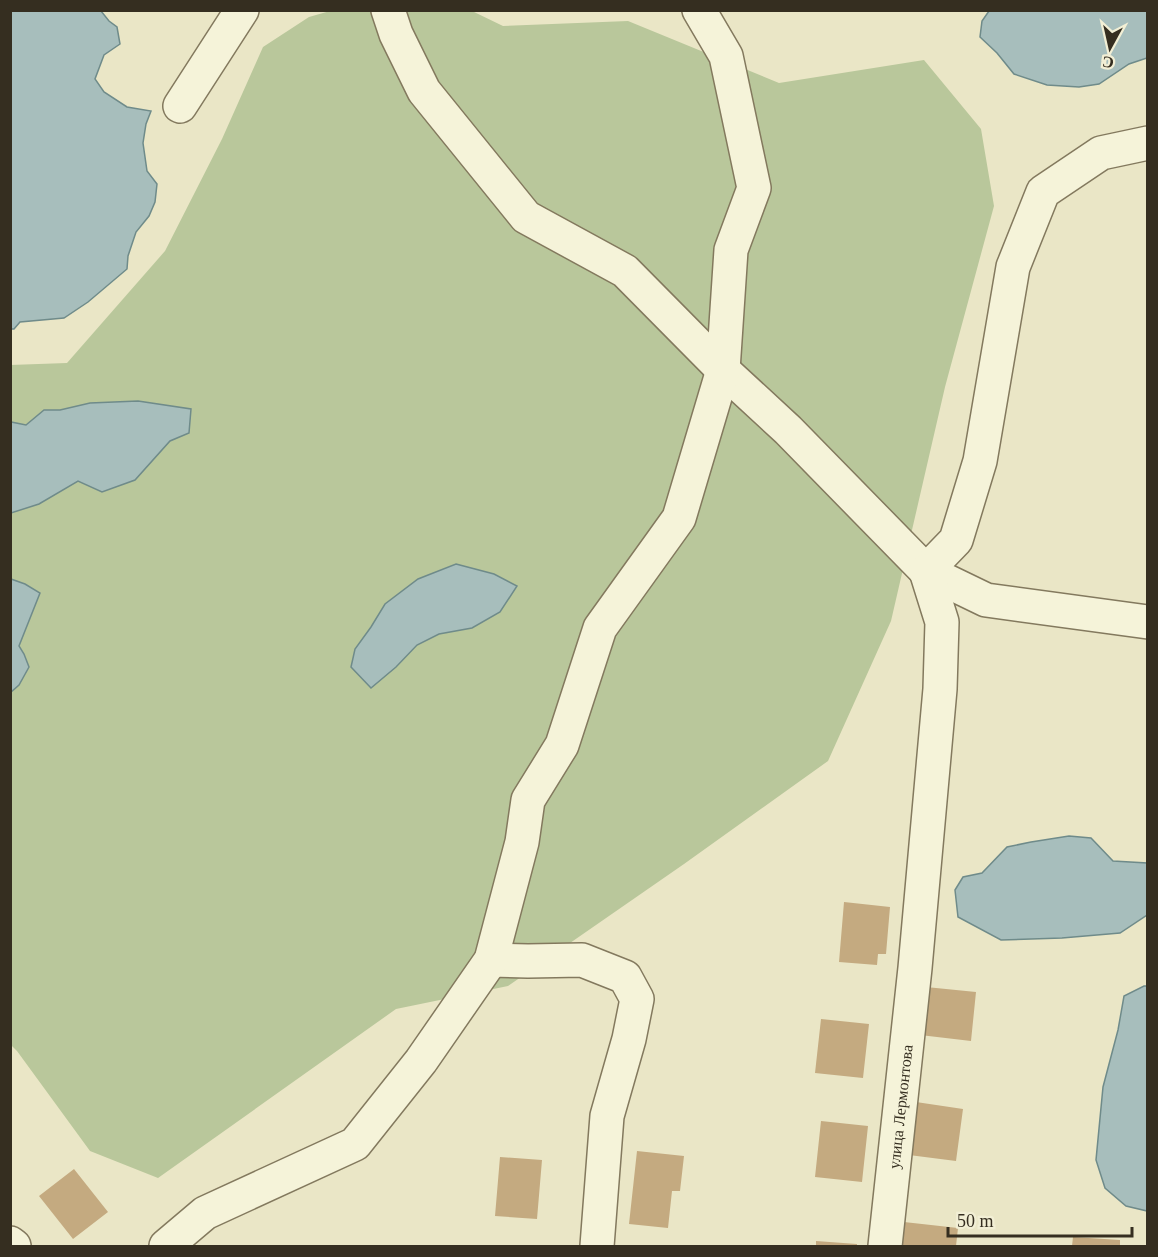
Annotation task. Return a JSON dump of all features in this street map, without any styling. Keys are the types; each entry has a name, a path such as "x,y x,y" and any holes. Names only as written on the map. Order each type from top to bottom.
{"street":[{"path":"180,106 242,10"},
{"path":"388,10 396,34 424,91 526,217 625,271 723,370 788,430 926,572 986,600 1148,622"},
{"path":"166,1246 205,1213 355,1144 421,1060 491,960 522,842 528,800 562,745 600,628 678,518 723,370 730,250 754,188 726,56 699,10"},
{"path":"926,572 956,540 980,461 1013,267 1043,192 1101,153 1148,143"},
{"name":"улица Лермонтова","path":"885,1246 915,968 941,678 942,622 926,572"},
{"path":"491,960 582,960 625,977 637,999 629,1039 607,1116 597,1246"},
{"path":"10,1243 14,1246"}],"green space":[{"path":"330,11 472,11 503,26 628,21 779,83 924,60 981,129 994,206 945,387 891,621 828,761 508,986 396,1009 158,1178 90,1151 11,1045 10,365 67,363 165,251 222,139 263,47 309,17"}],"water":[{"path":"10,11 101,11 117,27 120,44 104,55 95,79 104,92 127,107 151,111 143,143 147,171 157,184 155,202 149,216 136,232 128,256 127,269 88,302 64,318 20,322 14,329 11,329"},
{"path":"989,11 1147,11 1147,58 1129,64 1099,84 1079,87 1047,85 1014,74 980,37 982,21"},
{"path":"138,401 191,409 189,433 170,441 135,480 102,492 78,481 39,504 11,513 11,422 26,425 44,410 60,410 90,403"},
{"path":"456,564 494,574 517,586 500,612 472,628 439,634 417,645 371,688 351,667 355,649 385,604 418,579"},
{"path":"11,579 40,593 19,646 29,667 19,685 11,692"},
{"path":"1069,836 1091,838 1113,861 1147,863 1147,915 1120,933 1001,940 958,917 955,890 963,877 982,873 1007,847"},
{"path":"1148,986 1147,1211 1126,1206 1105,1188 1096,1160 1103,1087 1124,996"}],"building":[{"path":"844,902 890,907 886,954 878,954 877,965 839,962"},
{"path":"926,987 976,992 971,1041 920,1035"},
{"path":"821,1019 869,1024 863,1078 815,1073"},
{"path":"916,1102 963,1109 956,1161 909,1155"},
{"path":"821,1121 868,1126 862,1182 815,1177"},
{"path":"637,1151 684,1156 680,1191 672,1191 668,1228 629,1224"},
{"path":"500,1157 542,1160 537,1219 495,1216"},
{"path":"74,1169 108,1212 73,1239 39,1196"},
{"path":"904,1222 958,1228 956,1246 900,1246"},
{"path":"1073,1237 1120,1240 1120,1246 1072,1246"},
{"path":"816,1241 857,1244 857,1246 816,1246"}]}
